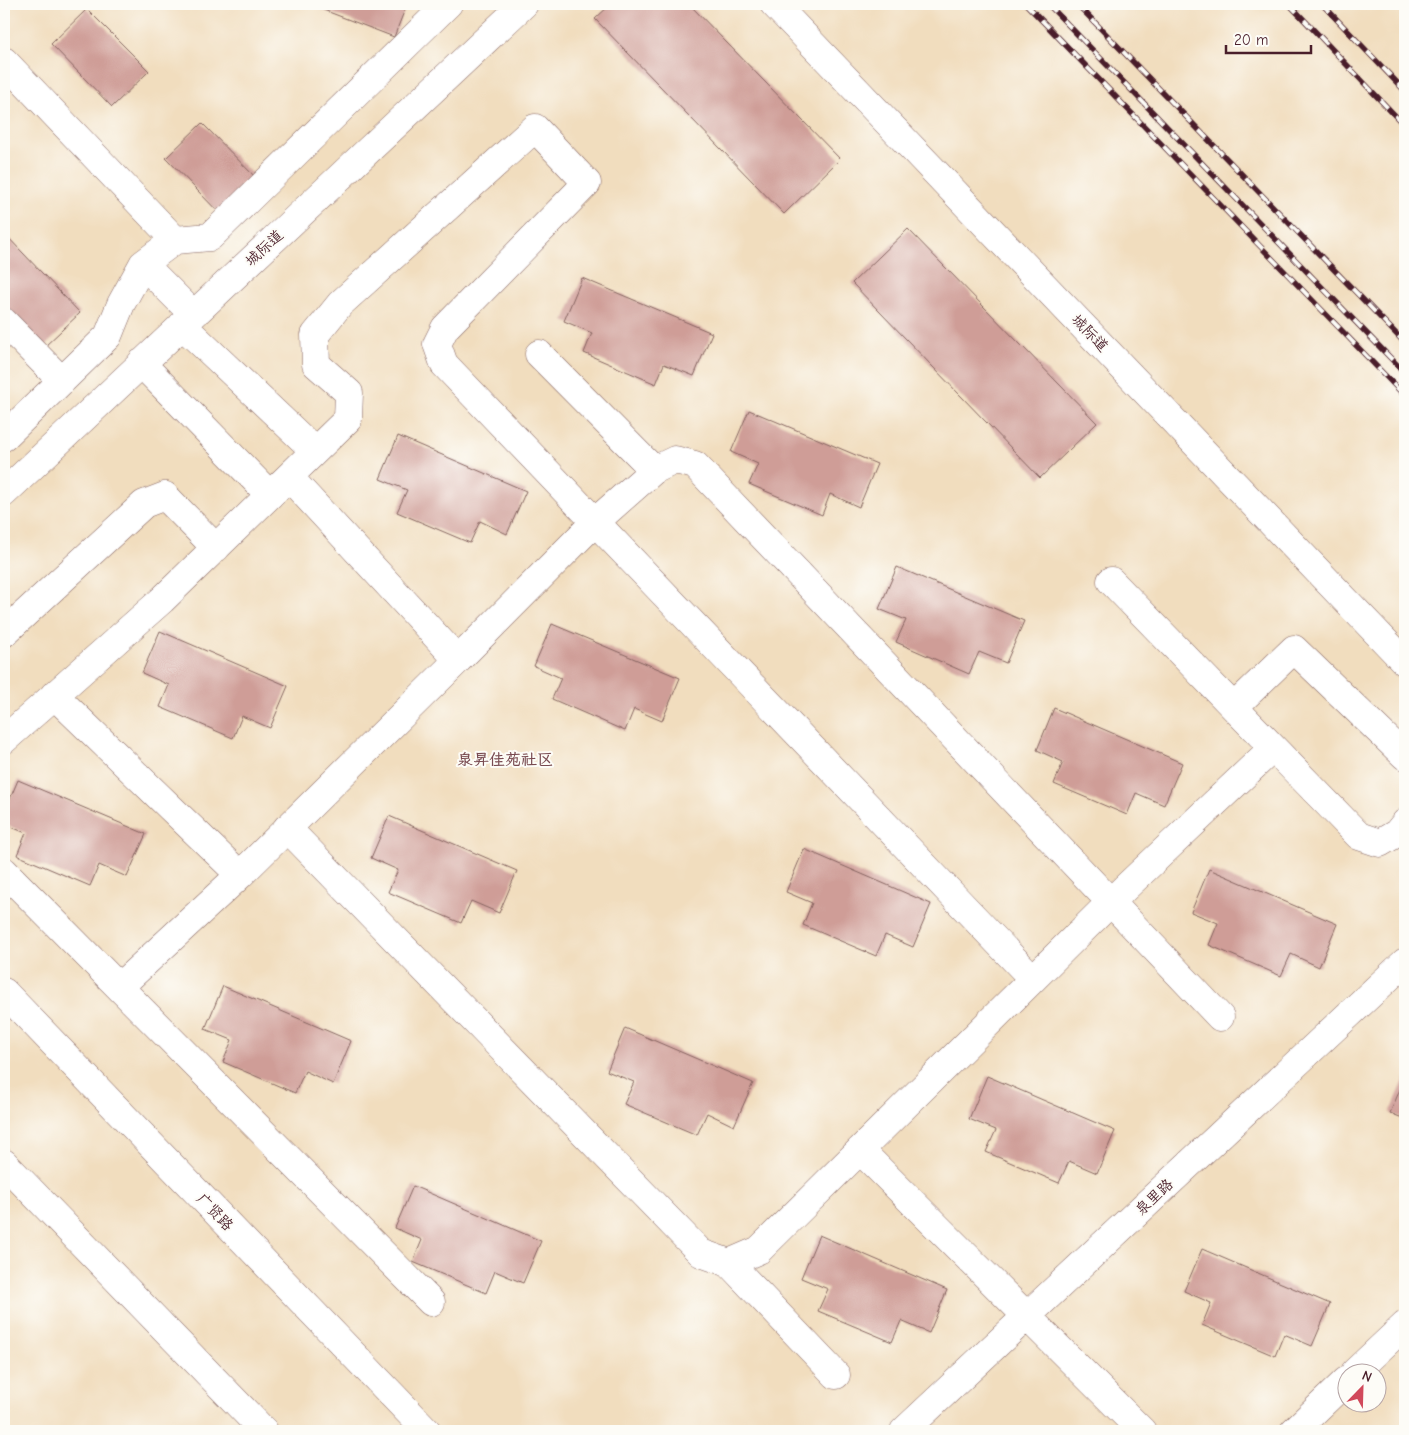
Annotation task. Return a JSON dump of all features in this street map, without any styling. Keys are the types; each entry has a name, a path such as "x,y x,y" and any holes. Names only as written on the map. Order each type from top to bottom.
{"street":[{"path":"4,437 108,336 121,304 142,264 175,240 210,237 448,4"},
{"name":"城际道","path":"774,4 1405,662"},
{"name":"城际道","path":"4,492 188,320 510,8"},
{"path":"4,61 175,240"},
{"path":"4,740 162,600 348,419 348,393 316,364 315,335 340,304 535,128 587,183 445,328 437,344 444,364 1034,979"},
{"path":"142,264 188,320 315,450"},
{"path":"4,322 62,381"},
{"path":"539,354 654,470"},
{"path":"141,363 279,486 458,660"},
{"path":"119,987 240,875 595,522 654,470 675,460 695,465 1110,904 1220,1017"},
{"path":"4,633 144,504 165,496 216,548"},
{"path":"1111,581 1359,836 1380,843 1396,833 1405,823"},
{"path":"1234,707 1294,649 1405,756"},
{"path":"54,695 240,875"},
{"path":"729,1263 759,1250 1110,904 1273,748"},
{"path":"287,828 701,1253 729,1263 836,1375"},
{"path":"4,872 431,1302"},
{"name":"泉里路","path":"904,1431 1405,962"},
{"name":"广贤路","path":"4,992 426,1431"},
{"path":"860,1150 1142,1431"},
{"path":"4,1163 264,1431"},
{"path":"1366,1362 1405,1325"},
{"path":"1294,1431 1336,1391"}],"building":[{"path":"308,4 407,4 394,37"},
{"path":"611,4 689,4 840,159 784,214 595,19"},
{"path":"87,9 149,71 112,107 51,44"},
{"path":"202,123 263,185 227,221 166,158"},
{"path":"908,229 1097,423 1040,478 852,283"},
{"path":"4,233 80,313 44,347 4,305"},
{"path":"582,278 712,333 694,376 664,364 656,384 584,353 592,333 564,321"},
{"path":"749,410 877,464 859,507 830,494 822,515 749,484 758,464 731,452"},
{"path":"398,436 526,491 507,534 480,521 470,543 397,512 407,490 380,479"},
{"path":"897,567 1024,621 1006,663 979,652 969,674 896,642 906,620 879,609"},
{"path":"552,624 680,678 662,721 634,709 625,731 552,699 561,678 534,666"},
{"path":"160,631 288,686 270,728 242,716 233,738 160,707 169,685 142,673"},
{"path":"1054,708 1182,763 1164,805 1136,793 1127,815 1054,784 1063,762 1037,750"},
{"path":"18,780 146,834 127,877 99,865 90,886 17,855 26,833 4,824 4,813"},
{"path":"389,816 517,871 499,913 471,901 461,923 388,892 398,870 371,858"},
{"path":"804,849 931,904 913,947 885,935 876,956 803,925 812,903 786,892"},
{"path":"1209,869 1337,924 1319,967 1291,954 1281,976 1209,945 1218,923 1191,912"},
{"path":"223,986 351,1041 333,1084 305,1071 295,1093 223,1062 232,1040 205,1029"},
{"path":"625,1028 753,1083 734,1126 707,1113 697,1135 624,1104 634,1082 607,1071"},
{"path":"987,1076 1115,1131 1097,1173 1069,1161 1059,1183 986,1152 996,1130 969,1119"},
{"path":"1405,1078 1405,1119 1390,1113"},
{"path":"413,1186 541,1241 523,1283 495,1271 486,1293 413,1262 422,1240 395,1228"},
{"path":"819,1235 947,1290 929,1333 901,1321 892,1342 818,1311 828,1289 801,1278"},
{"path":"1202,1249 1330,1304 1312,1346 1284,1334 1275,1356 1202,1325 1211,1303 1184,1291"}],"railway":[{"path":"1026,4 1405,396"},
{"path":"1048,4 1405,373"},
{"path":"1077,4 1405,343"},
{"path":"1289,4 1405,126"},
{"path":"1322,4 1405,91"}],"district":[{"name":"泉昇佳苑社区","path":"505,760"}]}
